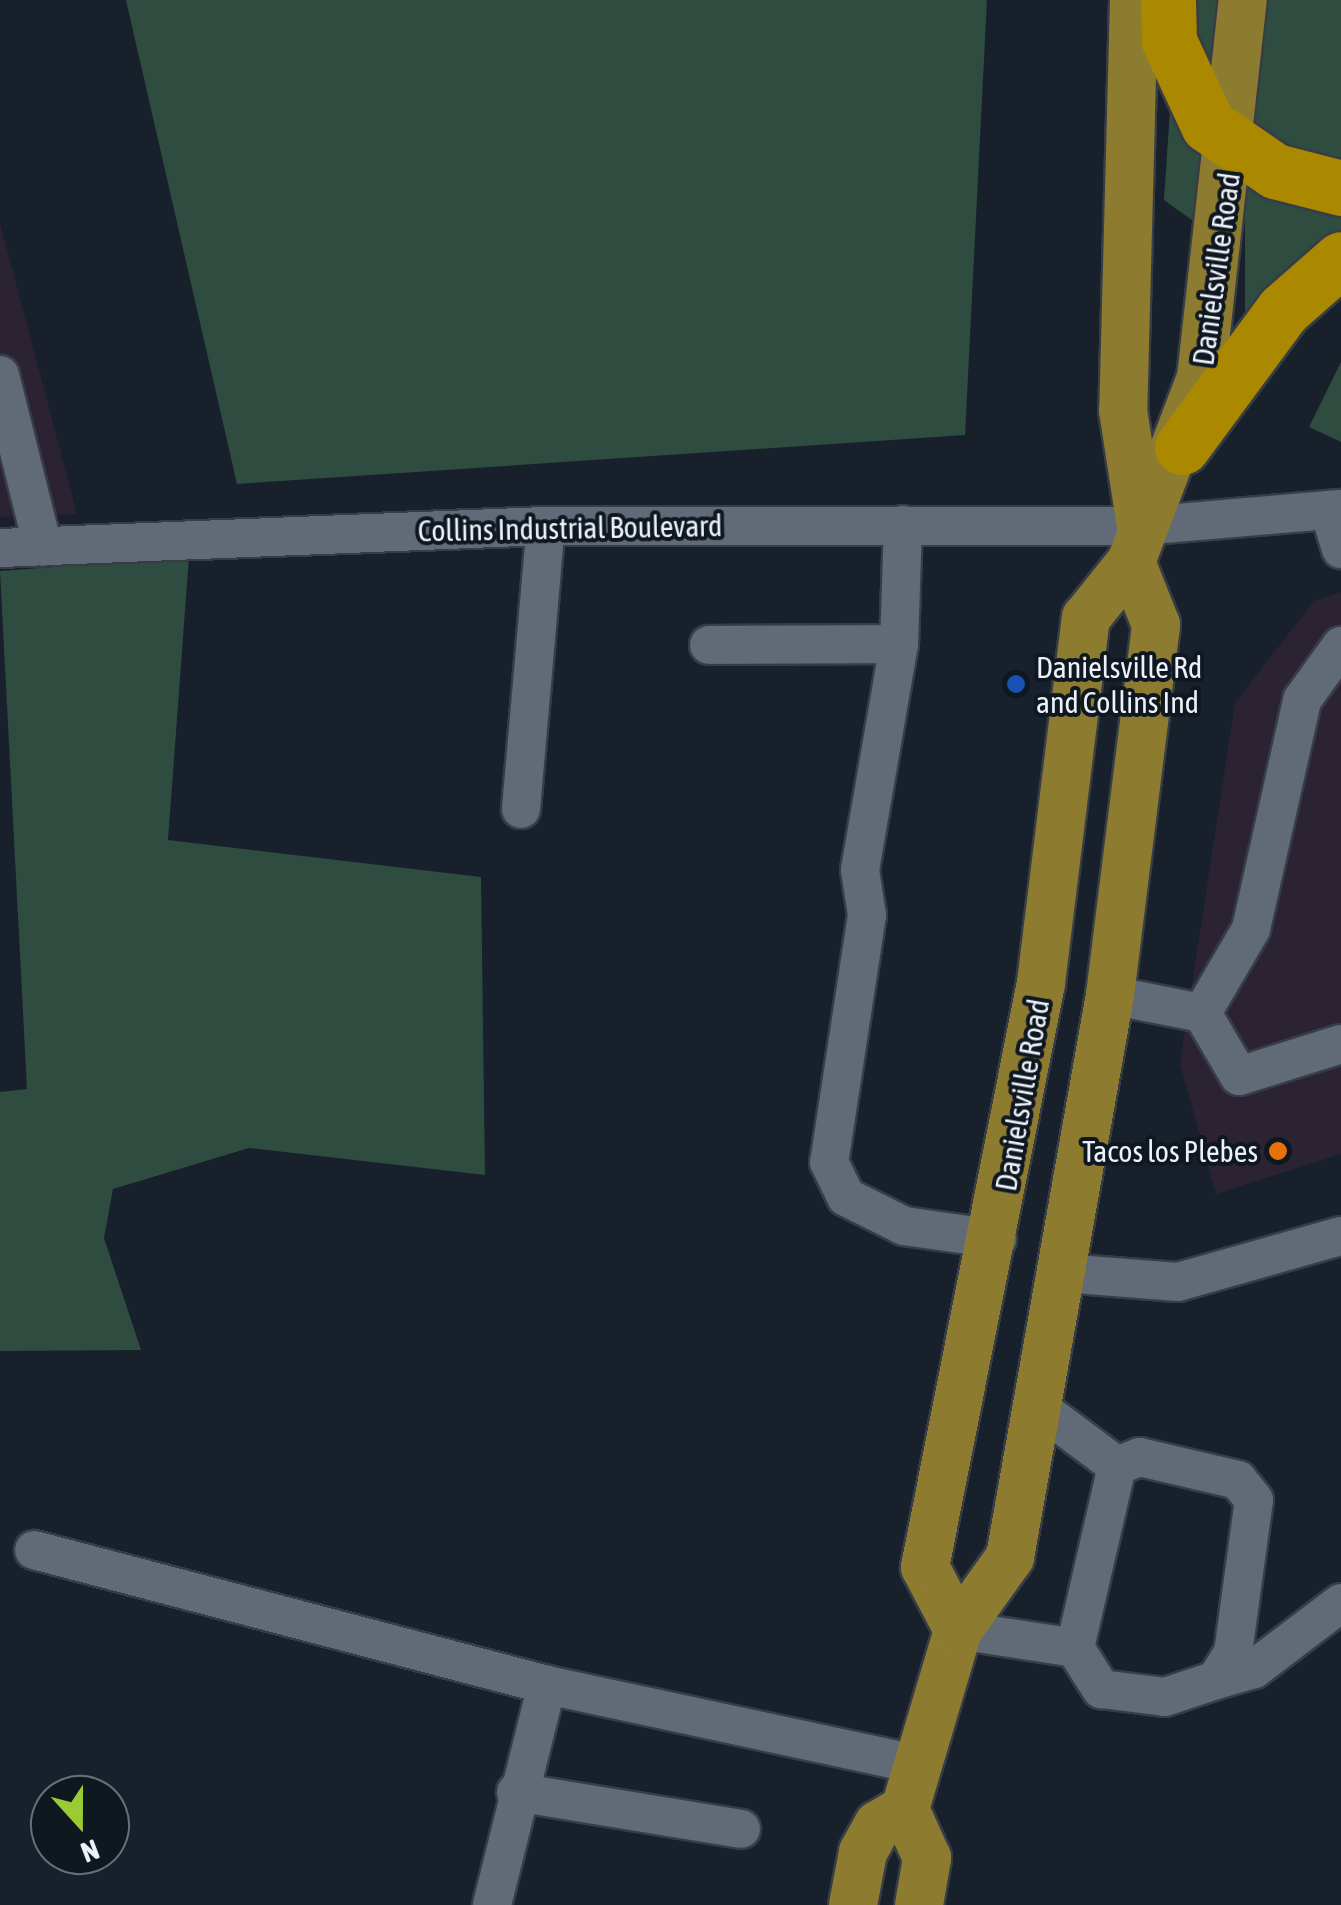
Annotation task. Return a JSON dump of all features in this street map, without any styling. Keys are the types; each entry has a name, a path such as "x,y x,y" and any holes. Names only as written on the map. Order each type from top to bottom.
{"highway":[{"path":"1168,0 1169,41 1190,98 1233,145 1275,171 1341,188"},
{"path":"1182,447 1282,310 1341,260"}],"main road":[{"path":"919,1905 927,1858 905,1810 958,1630 1010,1557 1110,995 1156,625 1136,544 1123,410 1134,0"},
{"name":"Danielsville Road","path":"958,1630 925,1566 997,1239 1042,983 1086,618 1136,544 1182,447 1201,378 1233,145 1243,0"},
{"path":"854,1905 863,1852 878,1825 905,1810"}],"street":[{"path":"0,378 11,466 43,546"},
{"name":"Collins Industrial Boulevard","path":"0,548 546,526 902,525 1136,544 1335,509"},
{"path":"1335,509 1341,550"},
{"path":"902,525 900,644 860,870 867,915 828,1162 846,1197 904,1226 997,1239"},
{"path":"521,809 546,526"},
{"path":"709,645 900,644"},
{"path":"1202,1013 1251,928 1302,700 1341,646"},
{"path":"1110,995 1202,1013 1239,1076 1341,1044"},
{"path":"1063,1272 1178,1282 1341,1236"},
{"path":"1038,1407 1117,1466"},
{"path":"1117,1466 1140,1457 1238,1480 1254,1500 1233,1653 1216,1680"},
{"path":"1117,1466 1075,1648 1101,1689 1165,1697 1254,1669 1341,1603"},
{"path":"34,1550 547,1685 919,1765"},
{"path":"958,1630 1075,1648"},
{"path":"492,1905 516,1792 547,1685"},
{"path":"516,1792 741,1829"}],"shaded area":[{"path":"0,223 77,514 0,517"},
{"path":"1341,592 1341,1154 1216,1194 1180,1063 1235,703 1314,601"}],"green space":[{"path":"126,0 987,0 965,435 237,484"},
{"path":"1183,0 1220,0 1211,87"},
{"path":"1262,0 1341,0 1341,174 1250,139"},
{"path":"1170,109 1209,143 1196,223 1164,200"},
{"path":"1245,184 1341,202 1341,240 1245,324"},
{"path":"1341,362 1341,442 1309,427"},
{"path":"189,557 168,840 481,877 485,1175 249,1148 113,1189 104,1238 141,1350 0,1351 0,1092 27,1089 0,571"}],"place":[{"name":"Danielsville Rd and Collins Ind","path":"1016,684"},
{"name":"Tacos los Plebes","path":"1278,1151"}]}
